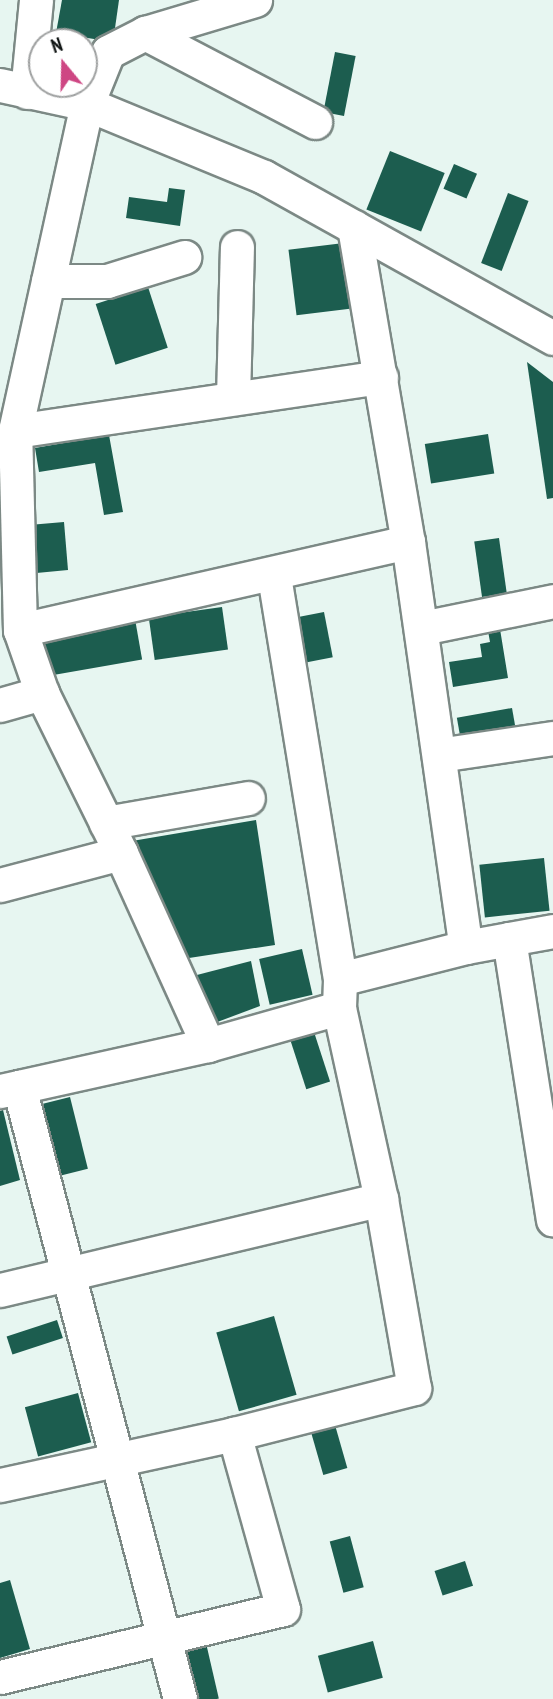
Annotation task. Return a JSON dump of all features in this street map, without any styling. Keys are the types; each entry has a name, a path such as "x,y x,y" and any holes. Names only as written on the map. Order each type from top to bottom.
{"street":[{"path":"36,0 14,88 87,104 264,177 553,338"},
{"path":"208,1045 121,853 42,693 20,630 15,430 87,104 108,52 145,33 255,0"},
{"path":"145,33 315,122"},
{"path":"354,227 422,628 466,947"},
{"path":"233,398 237,247"},
{"path":"48,281 107,281 184,257"},
{"path":"15,430 380,377"},
{"path":"20,630 274,576 408,542"},
{"path":"0,1485 117,1457 234,1434 414,1388 381,1199 339,993 274,576"},
{"path":"422,628 553,601"},
{"path":"0,705 42,693"},
{"path":"439,754 553,738"},
{"path":"106,823 248,798"},
{"path":"0,885 121,853"},
{"path":"180,1699 67,1274 10,1089 208,1045 466,947 553,931"},
{"path":"509,939 553,1220"},
{"path":"0,1290 381,1199"},
{"path":"0,1677 163,1641 283,1609 234,1434"}],"building":[{"path":"62,0 119,0 113,42 98,40 98,28 57,28"},
{"path":"335,52 356,56 344,116 323,112"},
{"path":"390,151 445,173 421,232 366,209"},
{"path":"454,164 477,174 466,199 443,189"},
{"path":"169,188 185,190 180,226 126,218 129,197 167,202"},
{"path":"508,193 529,201 502,271 481,263"},
{"path":"352,242 360,308 297,315 288,250"},
{"path":"148,287 168,348 115,365 96,304"},
{"path":"527,362 553,382 553,498 547,499"},
{"path":"488,434 494,474 431,484 425,444"},
{"path":"109,435 123,512 104,515 95,463 39,472 35,448"},
{"path":"64,522 68,570 26,574 29,525"},
{"path":"499,538 507,593 482,597 474,541"},
{"path":"222,607 228,650 155,660 149,617"},
{"path":"324,612 333,657 299,664 291,618"},
{"path":"135,619 142,659 51,676 43,635"},
{"path":"500,629 508,678 453,687 449,662 482,657 480,644 490,642 488,631"},
{"path":"512,708 517,735 462,744 457,718"},
{"path":"256,820 275,945 189,958 132,841"},
{"path":"544,858 550,911 485,918 479,865"},
{"path":"302,949 313,995 270,1005 259,959"},
{"path":"251,961 260,1006 212,1024 193,976"},
{"path":"314,1032 330,1081 306,1089 290,1040"},
{"path":"70,1097 88,1169 54,1177 36,1105"},
{"path":"3,1110 20,1180 0,1186 0,1111"},
{"path":"274,1316 297,1395 239,1411 216,1333"},
{"path":"57,1320 63,1338 12,1354 7,1336"},
{"path":"78,1393 91,1442 38,1456 25,1407"},
{"path":"333,1418 347,1468 323,1475 309,1425"},
{"path":"350,1536 364,1587 343,1593 330,1541"},
{"path":"465,1561 473,1586 443,1596 435,1571"},
{"path":"10,1580 30,1649 0,1658 0,1583"},
{"path":"373,1641 383,1678 328,1692 318,1656"},
{"path":"206,1643 219,1699 197,1699 186,1648"}]}
